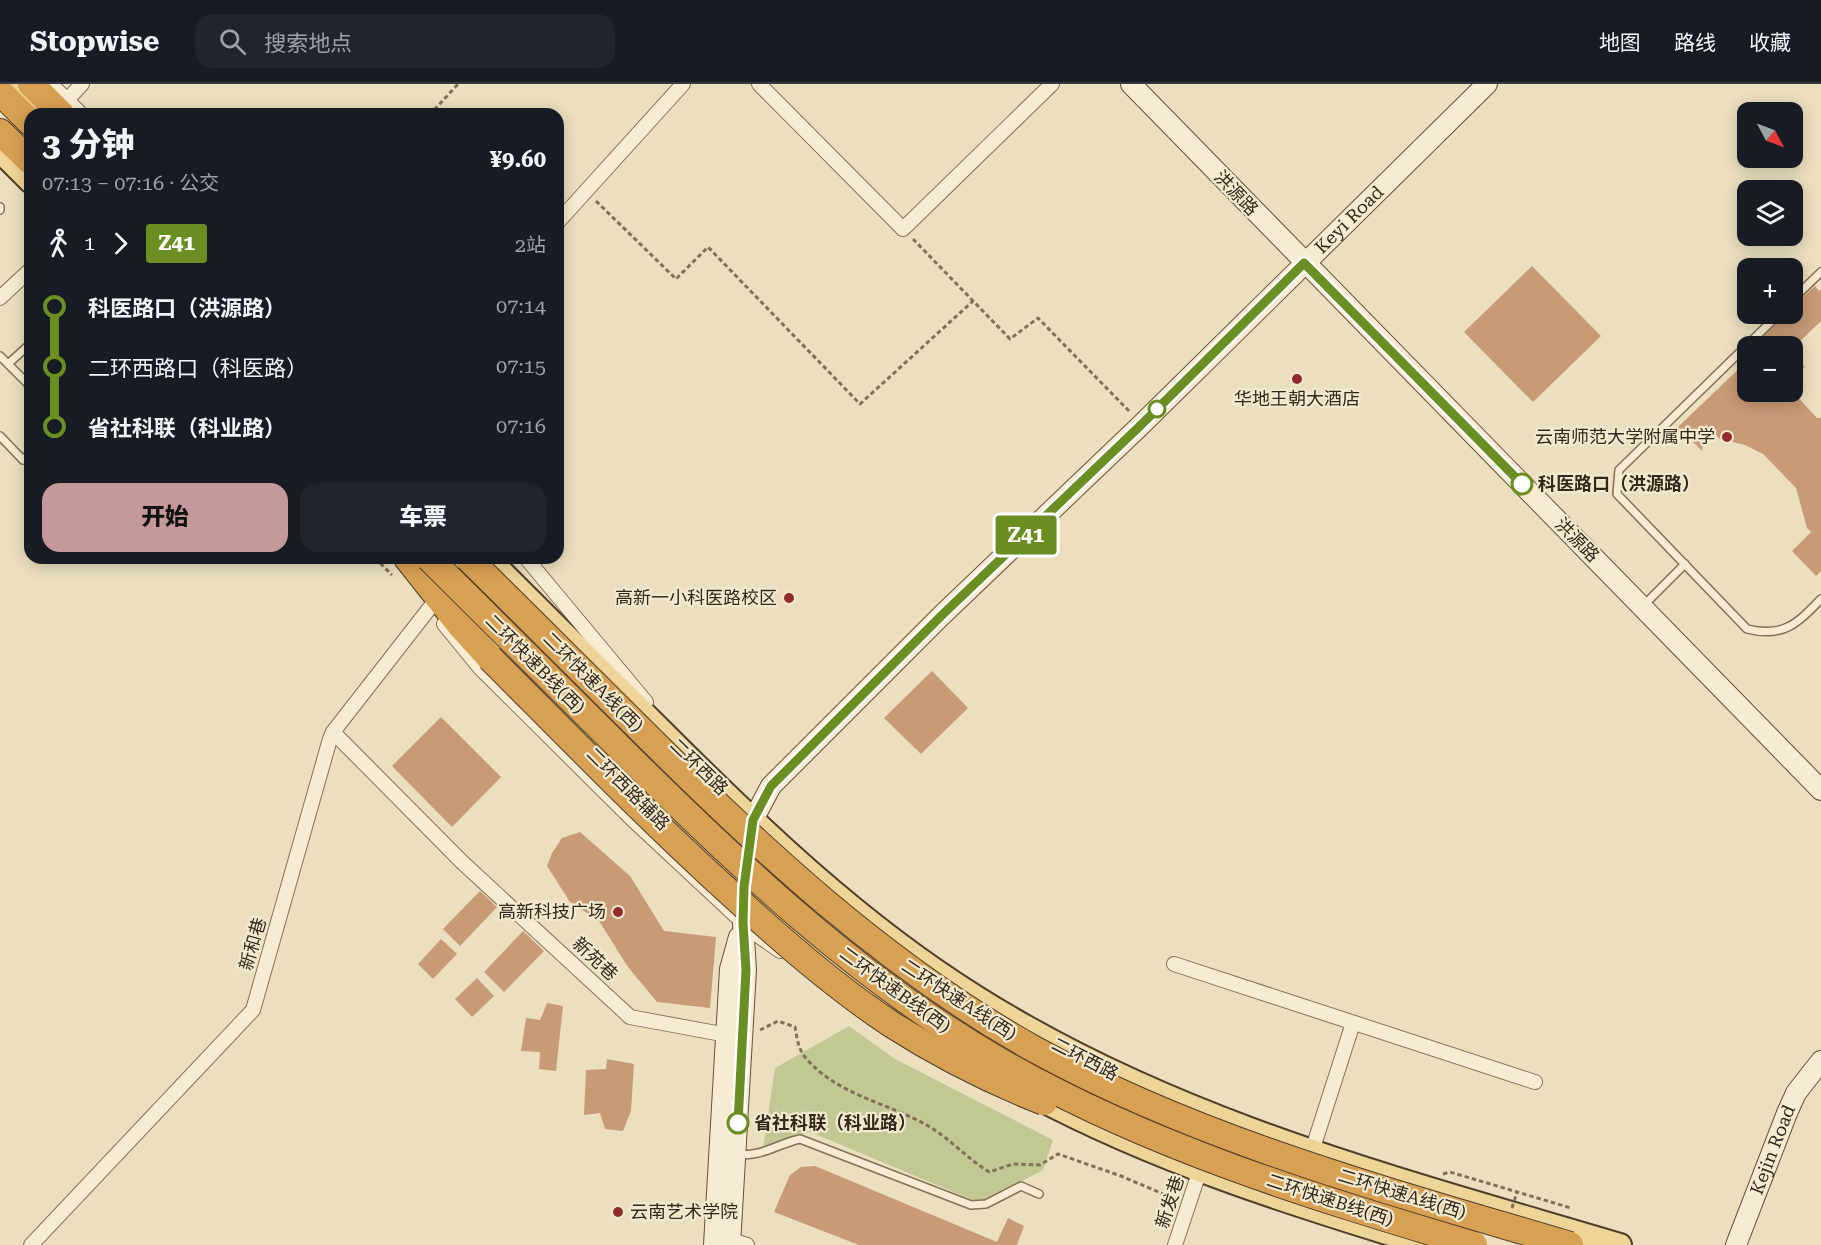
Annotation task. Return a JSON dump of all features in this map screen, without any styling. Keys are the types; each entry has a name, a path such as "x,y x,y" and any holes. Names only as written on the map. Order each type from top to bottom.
{"highway":[{"path":"31,84 64,107"},
{"path":"0,92 24,116"},
{"path":"0,132 24,155"},
{"path":"406,564 490,658 706,871 788,945 864,1004 919,1041 1003,1084 1080,1116 1172,1145"},
{"name":"二环快速B线(西)","path":"435,564 710,837 780,901 848,957 927,1015 996,1059 1077,1102 1172,1145 1283,1185 1473,1245"},
{"name":"二环快速A线(西)","path":"474,564 736,823 824,902 912,971 1010,1035 1106,1086 1218,1133 1320,1168 1570,1245"},
{"path":"494,564 591,680"}],"main road":[{"path":"11,84 36,108"},
{"path":"0,151 24,175"},
{"path":"406,564 744,887 797,934 872,993 943,1042 1013,1084 1097,1127 1200,1170 1278,1198 1426,1245"},
{"name":"二环西路","path":"495,564 693,763 833,891 882,931 950,981 1010,1018 1064,1049 1137,1084 1214,1116 1312,1151 1620,1245"}],"street":[{"path":"51,84 64,107 82,84"},
{"path":"564,215 683,84"},
{"path":"759,84 903,229 1052,84"},
{"name":"洪源路","path":"1131,84 1821,790"},
{"name":"Keyi Road","path":"743,923 744,887 753,820 771,786 941,616 1142,424 1487,84"},
{"path":"0,298 24,276"},
{"name":"二环西路辅路","path":"406,564 454,637 480,668 635,822 743,923 763,940 794,960 872,993"},
{"path":"530,564 587,629 693,763"},
{"name":"新和巷","path":"31,1245 253,1010 333,732 432,605"},
{"name":"新苑巷","path":"333,732 417,814 462,862 630,1017 727,1035"},
{"path":"730,1244 727,1035 730,969 743,923"},
{"path":"730,1244 746,970 743,923"},
{"path":"1174,964 1535,1082"},
{"path":"1312,1151 1353,1023"},
{"name":"Kejin Road","path":"1736,1245 1787,1113 1796,1094 1821,1061"},
{"name":"新发巷","path":"1175,1245 1200,1170"}],"lane":[{"path":"1803,289 1821,272"},
{"path":"1769,324 1619,470 1617,494 1748,629 1765,633 1784,629 1803,617 1821,599"},
{"path":"8,364 24,349"},
{"path":"0,356 24,378"},
{"path":"0,436 24,459"},
{"path":"1643,606 1685,564"},
{"path":"736,1154 746,1156 761,1154 800,1139 971,1205 986,1204 1021,1186 1040,1194"}],"path":[{"path":"436,108 458,84"},
{"path":"585,191 676,279 708,247 860,404 973,301"},
{"path":"903,229 1010,339 1038,318 1142,424"},
{"path":"759,1040 759,1030 778,1021 795,1027 800,1049 805,1057 832,1081 928,1126 948,1140 968,1159 989,1172 1013,1164 1040,1165 1058,1154 1188,1204"},
{"path":"1450,1172 1571,1208"}],"green space":[{"path":"849,1026 895,1059 1053,1140 1043,1170 980,1203 810,1132 763,1148 775,1068"}],"building":[{"path":"1532,266 1601,336 1533,402 1464,332"},
{"path":"1815,286 1819,291 1821,289 1821,321 1803,338 1803,336 1763,336 1775,324 1803,324 1803,297"},
{"path":"1737,371 1737,402 1802,402 1817,418 1821,418 1821,571 1816,576 1792,551 1811,532 1807,528 1796,488 1763,454 1745,445 1720,439 1715,434 1703,446 1702,451 1678,427"},
{"path":"932,671 968,708 921,754 884,718"},
{"path":"441,717 501,777 452,827 392,766"},
{"name":"高新科技广场","path":"580,832 630,876 664,931 716,937 710,1008 657,1002 628,967 599,921 570,902 547,866 562,838"},
{"path":"480,891 497,907 460,946 443,929"},
{"path":"523,931 544,951 504,992 484,972"},
{"path":"441,939 457,954 433,979 418,964"},
{"path":"477,978 494,996 472,1017 455,999"},
{"path":"547,1003 563,1006 556,1071 539,1069 540,1052 521,1051 526,1018 540,1020"},
{"path":"607,1059 634,1064 631,1111 623,1131 605,1129 600,1113 584,1115 586,1070 606,1069"},
{"path":"815,1166 997,1242 1008,1218 1024,1226 1017,1245 859,1245 774,1212 790,1175 801,1167"}],"bus line":[{"name":"Z41","path":"738,1123 746,970 743,923 744,887 753,820 763,798 771,786 941,616 1142,424 1304,263 1522,484"}],"place":[{"name":"华地王朝大酒店","path":"1297,379"},
{"name":"云南师范大学附属中学","path":"1727,437"},
{"name":"科医路口（洪源路）","path":"1522,484"},
{"name":"高新一小科医路校区","path":"789,598"},
{"name":"高新科技广场","path":"618,912"},
{"name":"省社科联（科业路）","path":"738,1123"},
{"name":"云南艺术学院","path":"618,1212"}]}
